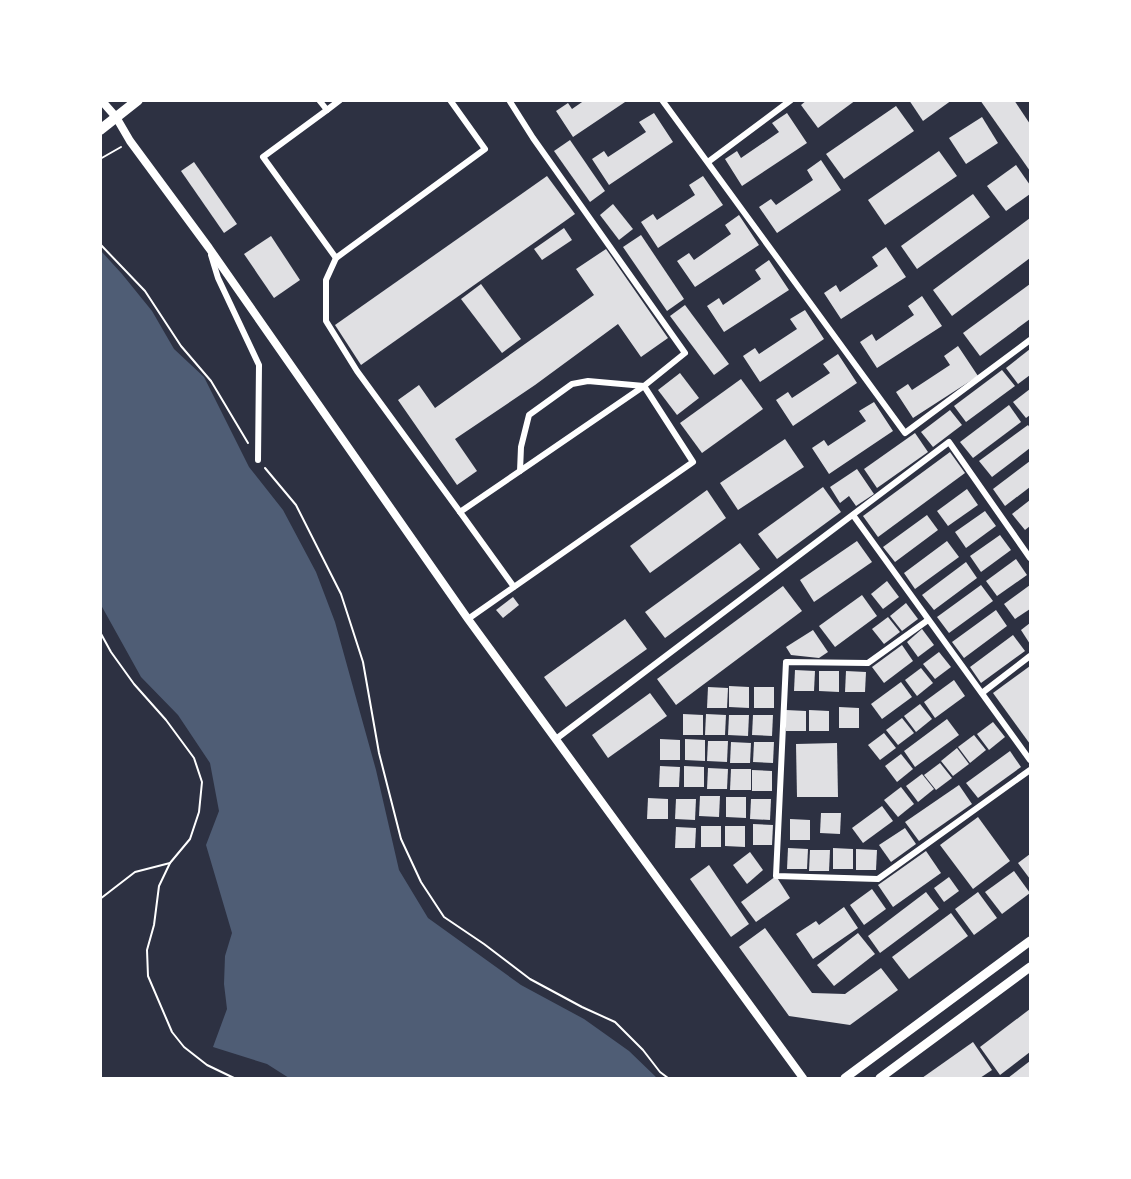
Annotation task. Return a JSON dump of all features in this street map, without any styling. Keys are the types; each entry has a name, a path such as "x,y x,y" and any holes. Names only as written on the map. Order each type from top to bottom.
{"main road":[{"path":"100,130 138,100"},
{"path":"845,1078 1030,941"},
{"path":"880,1078 1030,967"}],"street":[{"path":"101,100 116,117 130,141 209,248 468,619 803,1078"},
{"path":"320,100 327,110"},
{"path":"336,258 263,157 340,100"},
{"path":"450,100 485,149 336,258 326,280 326,321 357,371 514,587"},
{"path":"460,512 644,387 685,353 533,138 509,100"},
{"path":"662,100 905,433 1030,340"},
{"path":"708,162 791,100"},
{"path":"209,248 218,278 259,365 258,460"},
{"path":"520,471 521,447 529,415 572,384 588,381 644,387"},
{"path":"468,619 693,462 644,387"},
{"path":"556,739 949,442 1030,558"},
{"path":"853,515 1030,760"},
{"path":"928,620 868,663 786,662 776,876 878,879 1030,770"},
{"path":"982,693 1030,656"}],"path":[{"path":"100,159 130,141"},
{"path":"100,244 145,291 181,346 212,381 258,460 296,505 341,594 363,662 379,753 401,839 421,882 444,917 530,979 615,1022 668,1078"},
{"path":"100,632 134,684 166,720 194,758 202,782 200,812 190,839 170,863 159,886 154,925 147,950 148,976 172,1032 184,1047 207,1065 234,1078"},
{"path":"100,899 135,872 170,863"}],"water":[{"path":"101,251 152,311 174,349 204,377 249,467 283,510 316,572 335,622 376,770 399,870 428,918 521,985 584,1019 629,1051 657,1078 289,1078 267,1064 213,1047 227,1009 224,984 225,956 232,933 206,845 219,811 210,763 178,715 141,677 101,605"}],"building":[{"path":"585,100 628,100 573,137 556,111 568,103 572,109"},
{"path":"807,100 856,100 818,128 801,105"},
{"path":"909,100 952,100 923,121"},
{"path":"980,100 1014,100 1030,124 1030,171"},
{"path":"896,106 914,131 844,179 826,154"},
{"path":"654,113 673,142 609,185 592,159 604,151 608,157 646,132 639,122"},
{"path":"787,113 807,143 742,186 725,159 737,151 741,158 779,132 772,123"},
{"path":"982,117 998,143 966,164 949,138"},
{"path":"570,140 605,191 590,202 554,151"},
{"path":"939,151 957,176 885,225 868,200"},
{"path":"821,160 841,190 777,233 759,207 771,199 776,205 813,180 807,170"},
{"path":"194,162 237,224 224,233 181,171"},
{"path":"1016,165 1030,185 1030,194 1006,211 987,186"},
{"path":"547,176 575,214 361,365 335,325"},
{"path":"703,176 723,205 658,248 641,222 653,214 657,220 695,195 689,185"},
{"path":"973,194 990,217 917,269 901,246"},
{"path":"613,204 633,229 619,240 600,215"},
{"path":"739,215 759,245 695,287 677,261 689,253 694,260 731,234 725,225"},
{"path":"1030,218 1030,258 952,316 933,290"},
{"path":"564,228 572,240 542,260 534,249"},
{"path":"641,235 684,299 667,311 623,247"},
{"path":"271,236 300,280 274,298 244,254"},
{"path":"886,247 906,277 841,319 824,293 836,285 840,292 878,266 872,257"},
{"path":"606,249 668,338 641,357 618,324 535,385 455,439 477,471 457,485 398,400 419,385 435,408 594,295 576,269"},
{"path":"769,260 789,290 724,332 707,306 719,298 723,305 761,279 755,270"},
{"path":"481,284 521,339 502,353 461,299"},
{"path":"1030,284 1030,319 980,356 963,333"},
{"path":"922,296 942,326 877,368 860,342 872,334 876,341 914,315 908,306"},
{"path":"685,305 729,364 714,375 670,316"},
{"path":"805,310 824,339 760,382 743,356 755,348 759,354 797,329 790,319"},
{"path":"958,346 978,376 913,418 896,392 908,384 912,390 950,365 944,356"},
{"path":"1030,349 1030,375 1018,384 1006,368"},
{"path":"838,354 857,383 793,426 776,400 788,392 792,398 830,373 823,364"},
{"path":"1002,370 1015,386 966,422 954,406"},
{"path":"680,373 699,398 677,415 658,390"},
{"path":"741,379 763,409 702,453 680,423"},
{"path":"1030,389 1030,415 1026,418 1013,402"},
{"path":"874,402 893,431 829,474 812,448 824,440 828,446 866,421 859,411"},
{"path":"1009,405 1021,422 973,458 960,442"},
{"path":"950,410 962,425 933,447 921,432"},
{"path":"1028,425 1030,448 992,477 979,461"},
{"path":"915,433 928,452 877,488 864,469"},
{"path":"785,439 804,467 738,510 720,483"},
{"path":"950,452 965,473 878,537 863,516"},
{"path":"1030,461 1030,487 1005,506 993,489"},
{"path":"857,469 874,494 856,506 849,496 840,503 830,487"},
{"path":"823,487 841,512 777,559 758,534"},
{"path":"967,489 978,505 948,526 937,511"},
{"path":"707,490 726,518 650,573 630,546"},
{"path":"1030,500 1030,526 1025,530 1012,514"},
{"path":"985,511 996,526 966,548 955,532"},
{"path":"927,515 938,530 895,562 883,547"},
{"path":"1000,535 1011,550 981,572 970,556"},
{"path":"857,541 872,562 814,602 800,580"},
{"path":"947,541 959,557 915,589 904,573"},
{"path":"740,543 760,569 665,638 645,612"},
{"path":"1016,559 1027,575 997,596 986,581"},
{"path":"966,562 977,578 934,610 922,595"},
{"path":"887,581 899,597 883,609 871,594"},
{"path":"981,585 993,601 949,633 937,617"},
{"path":"1030,585 1030,609 1015,619 1004,604"},
{"path":"783,586 802,611 676,705 657,679"},
{"path":"862,595 877,616 835,647 819,626"},
{"path":"513,597 519,605 503,618 496,610"},
{"path":"906,603 918,619 902,631 890,616"},
{"path":"996,610 1007,626 964,658 952,642"},
{"path":"888,617 900,632 884,644 872,629"},
{"path":"625,619 647,649 566,707 544,677"},
{"path":"1030,623 1030,644 1021,630"},
{"path":"922,629 934,645 918,657 907,642"},
{"path":"813,630 828,652 819,658 791,655 786,647"},
{"path":"1013,635 1025,651 981,683 970,667"},
{"path":"902,645 913,661 884,683 872,667"},
{"path":"939,652 951,667 935,679 923,664"},
{"path":"1030,666 1030,744 993,693"},
{"path":"921,668 933,683 917,696 905,680"},
{"path":"795,670 815,671 814,691 794,691"},
{"path":"819,671 839,671 839,692 819,691"},
{"path":"846,671 866,672 865,692 845,692"},
{"path":"954,680 965,696 935,718 924,702"},
{"path":"901,682 912,697 882,719 871,704"},
{"path":"729,686 749,687 749,708 729,707"},
{"path":"708,687 728,688 727,708 707,708"},
{"path":"754,687 774,687 774,708 754,708"},
{"path":"650,693 667,716 608,758 592,735"},
{"path":"920,704 932,719 916,732 904,716"},
{"path":"839,707 859,708 859,728 839,728"},
{"path":"786,710 806,711 806,731 786,731"},
{"path":"809,710 829,711 829,731 809,731"},
{"path":"683,714 703,715 703,735 683,735"},
{"path":"706,714 726,715 725,735 705,735"},
{"path":"729,715 749,715 748,736 728,735"},
{"path":"753,715 773,715 772,736 752,735"},
{"path":"902,718 914,733 898,745 886,730"},
{"path":"947,719 959,735 915,767 904,751"},
{"path":"993,722 1005,737 989,750 977,734"},
{"path":"884,733 896,748 880,760 868,745"},
{"path":"974,735 986,750 970,763 958,747"},
{"path":"660,739 680,740 680,760 660,760"},
{"path":"685,739 705,740 705,761 685,760"},
{"path":"708,741 728,741 727,762 707,761"},
{"path":"731,742 751,743 750,763 730,763"},
{"path":"754,742 774,742 773,763 753,762"},
{"path":"837,743 838,797 797,797 796,744"},
{"path":"957,748 969,764 953,776 941,761"},
{"path":"1010,751 1021,767 978,798 966,783"},
{"path":"901,754 913,769 897,782 885,766"},
{"path":"940,763 952,778 936,790 924,775"},
{"path":"660,766 680,767 679,787 659,787"},
{"path":"684,766 704,767 704,787 684,787"},
{"path":"708,768 728,769 727,789 707,789"},
{"path":"731,769 751,769 751,790 730,790"},
{"path":"752,770 772,771 772,791 752,791"},
{"path":"922,774 934,789 918,802 906,786"},
{"path":"959,785 972,804 919,841 905,822"},
{"path":"901,787 914,804 898,817 884,800"},
{"path":"700,796 720,796 719,817 699,816"},
{"path":"726,797 746,797 746,818 726,817"},
{"path":"648,798 668,799 668,819 647,819"},
{"path":"676,799 696,799 695,820 675,819"},
{"path":"751,799 771,799 770,820 750,819"},
{"path":"882,806 893,821 863,843 852,828"},
{"path":"821,813 841,813 840,834 820,833"},
{"path":"978,817 1010,861 973,889 940,845"},
{"path":"790,819 810,820 810,840 790,840"},
{"path":"753,824 773,825 772,845 753,845"},
{"path":"701,826 721,826 721,847 701,847"},
{"path":"725,826 745,826 745,847 725,846"},
{"path":"676,827 696,828 695,848 675,848"},
{"path":"905,828 916,844 891,862 879,845"},
{"path":"788,848 808,849 807,869 787,869"},
{"path":"833,848 853,849 853,869 833,869"},
{"path":"856,849 877,850 876,870 856,870"},
{"path":"810,850 830,850 829,871 809,871"},
{"path":"926,851 941,873 893,907 878,885"},
{"path":"750,852 763,870 747,884 733,865"},
{"path":"1030,854 1030,879 1018,863"},
{"path":"709,865 749,924 731,937 690,879"},
{"path":"1014,871 1030,893 1002,914 985,892"},
{"path":"776,876 790,898 756,922 741,902"},
{"path":"949,877 959,891 944,902 934,888"},
{"path":"872,889 886,909 864,925 850,905"},
{"path":"926,892 939,909 880,953 868,936"},
{"path":"978,892 997,918 974,935 955,909"},
{"path":"844,907 858,928 813,959 796,934 816,921 819,925"},
{"path":"951,913 968,936 909,979 892,957"},
{"path":"765,928 812,993 845,994 881,968 898,990 850,1025 789,1016 739,947"},
{"path":"858,933 875,954 834,986 817,965"},
{"path":"1030,1009 1030,1052 1000,1075 980,1047"},
{"path":"973,1042 992,1070 980,1078 922,1078"},
{"path":"1030,1061 1030,1078 1008,1078"}]}
